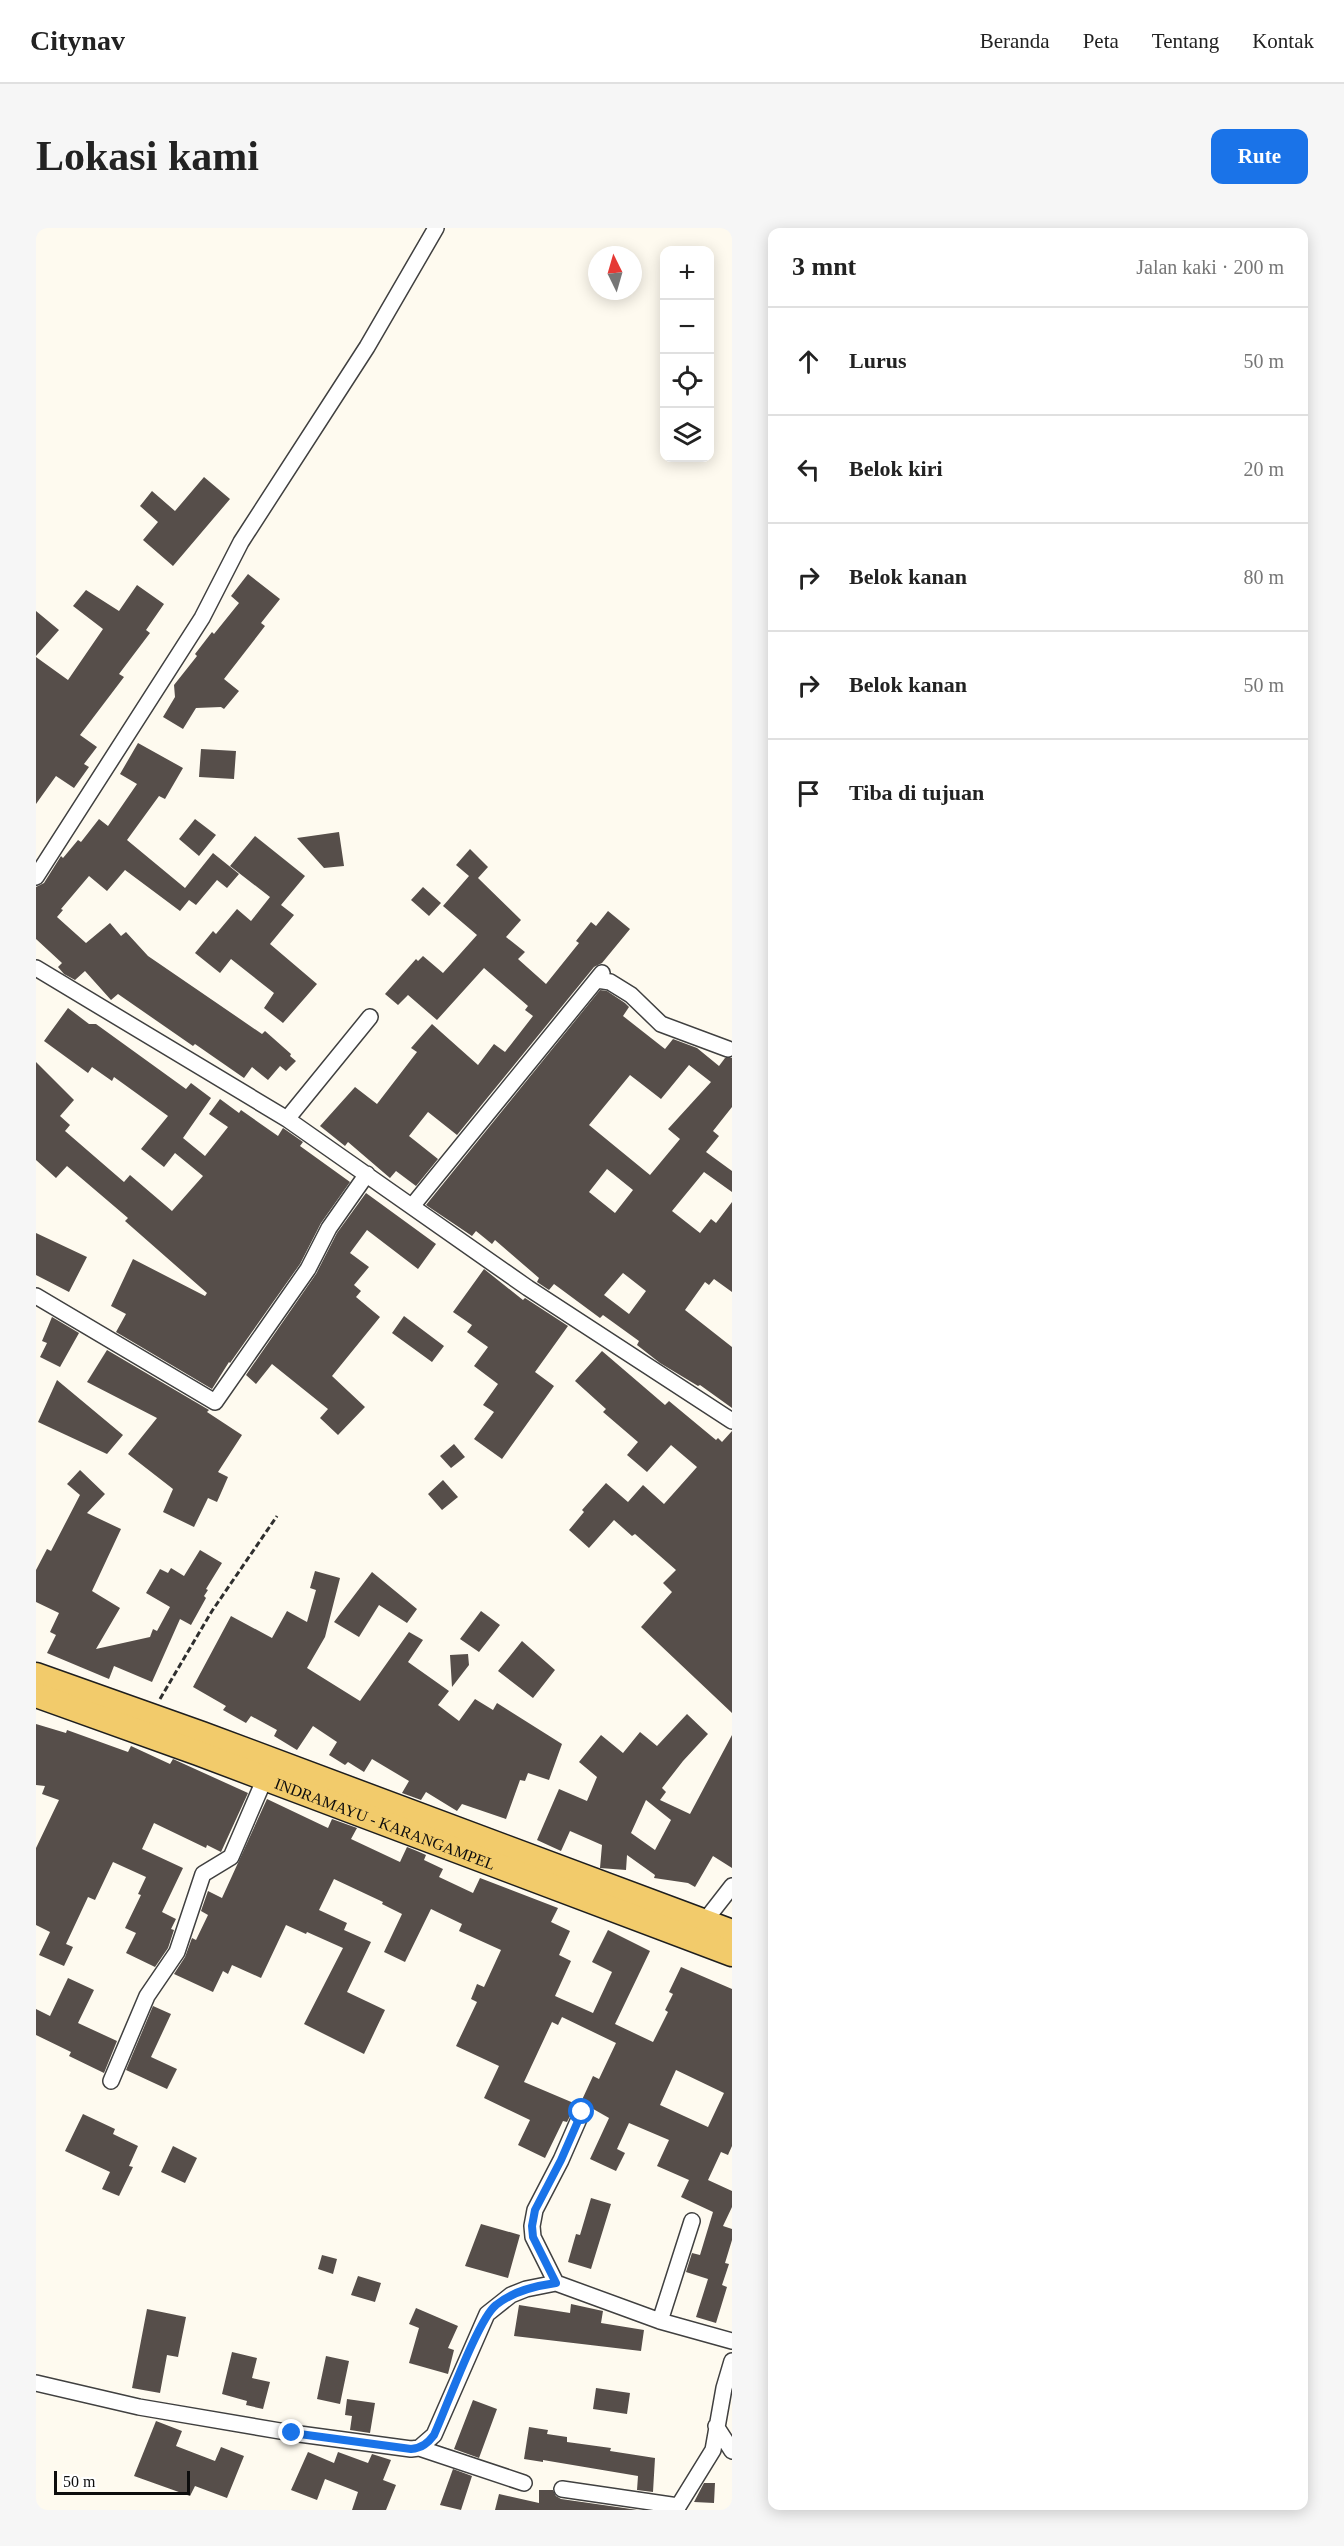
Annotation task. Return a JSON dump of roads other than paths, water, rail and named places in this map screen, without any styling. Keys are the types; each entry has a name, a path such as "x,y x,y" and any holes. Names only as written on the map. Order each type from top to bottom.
{"main road":[{"name":"INDRAMAYU - KARANGAMPEL","path":"36,1675 150,1716 258,1769"},
{"name":"INDRAMAYU - KARANGAMPEL","path":"36,1695 258,1769 505,1857 732,1932"},
{"name":"INDRAMAYU - KARANGAMPEL","path":"505,1857 732,1954"}],"street":[{"path":"36,877 202,618 241,542 367,347 436,228"},
{"path":"36,968 287,1119 413,1205 528,1288 732,1421"},
{"path":"413,1205 599,976 631,995 661,1024 728,1049"},
{"path":"287,1119 370,1017"},
{"path":"36,1296 215,1402 308,1269 329,1228 367,1174"},
{"path":"111,2081 147,1996 177,1952 203,1874 231,1857 258,1769"},
{"path":"704,1922 732,1886"},
{"path":"556,2283 533,2237 532,2226 535,2210 561,2160 582,2112"},
{"path":"660,2321 692,2221"},
{"path":"419,2448 434,2435 487,2314 511,2295 526,2289 556,2283 660,2321 732,2341"},
{"path":"562,2489 677,2508 712,2451 732,2361"},
{"path":"36,2383 163,2411 292,2433 404,2449 419,2448 524,2483"},
{"path":"716,2426 732,2451"}]}
